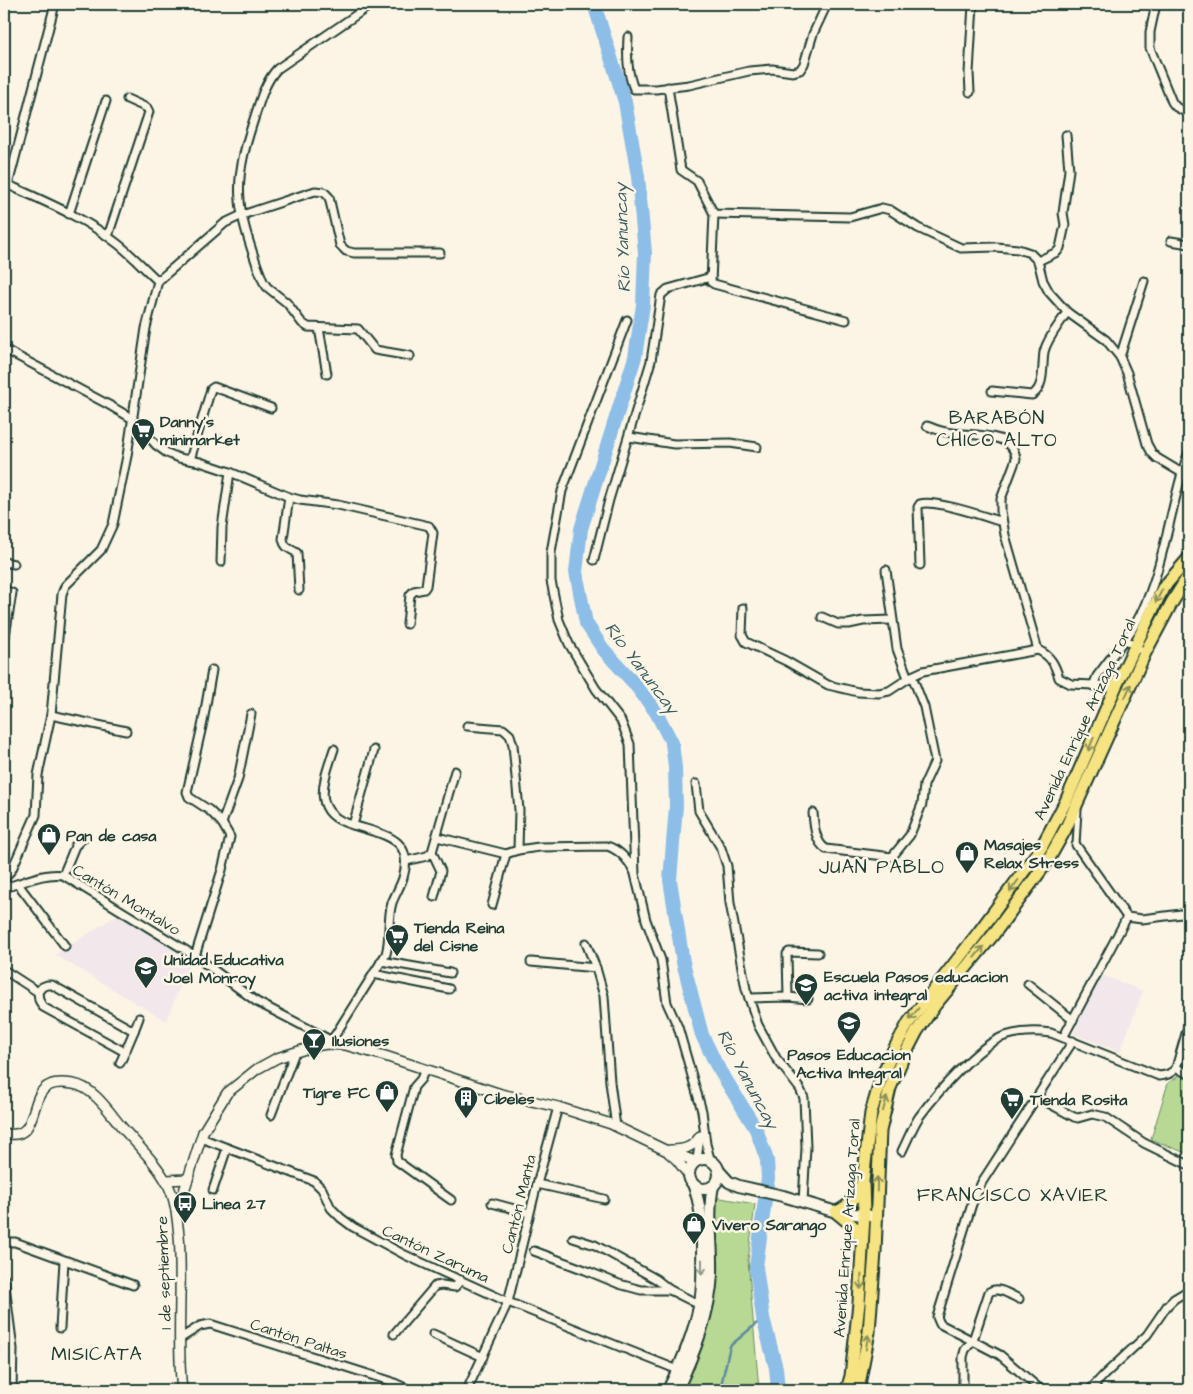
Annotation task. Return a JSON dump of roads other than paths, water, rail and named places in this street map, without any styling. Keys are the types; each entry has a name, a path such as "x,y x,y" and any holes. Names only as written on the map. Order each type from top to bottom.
{"main road":[{"name":"Avenida Enrique Arízaga Toral","path":"847,1390 858,1312 863,1245 863,1181 871,1113 881,1079 892,1053 909,1022 1009,893 1041,848 1066,801 1116,686 1130,643 1163,588 1189,558"},
{"name":"Avenida Enrique Arízaga Toral","path":"858,1390 869,1332 876,1252 880,1131 890,1088 917,1031 935,1004 993,935 1047,862 1064,830 1145,654 1171,604 1189,575"},
{"path":"668,1390 678,1370 700,1305 703,1272 702,1219 690,1168 701,1158 710,1159 717,1164 720,1172 729,1182 741,1187"},
{"path":"677,1390 697,1342 708,1309 711,1290 710,1208 714,1186 719,1179 720,1172"},
{"path":"692,1181 705,1189 714,1186 741,1187 783,1196 836,1212 876,1216"},
{"path":"836,1212 847,1207 856,1196 863,1181"},
{"path":"836,1212 854,1228 863,1245"}],"street":[{"path":"55,4 6,184 69,214 108,236 158,281"},
{"path":"372,4 277,69 269,78 246,148 240,198 242,215 263,281 287,302 302,323 308,327 358,329 375,350 410,356"},
{"path":"628,37 627,57 634,89 640,90 709,81 749,71 772,69 793,72 800,70 804,64 813,34 827,4"},
{"path":"970,92 969,73 973,4"},
{"path":"1156,4 1150,32 1150,48 1172,102 1176,107 1189,114"},
{"path":"668,87 681,170 697,181 702,187 714,214 711,282 846,320"},
{"path":"108,236 149,112 147,108 128,99"},
{"path":"69,214 106,101"},
{"path":"1038,261 1057,252 1060,248 1065,225 1063,212 1069,170 1066,135"},
{"path":"4,879 12,869 36,815 38,775 51,715 62,594 65,586 102,550 113,524 133,419 146,328 158,281 225,223 242,215 315,191 324,192 329,197 340,245 346,251 354,253 440,253"},
{"path":"714,214 850,216 882,208 890,210 918,228 961,248 996,247 1018,249 1030,253 1038,261 1046,286 1067,312 1106,340 1120,357 1127,373 1147,444 1152,453 1182,473"},
{"path":"1171,241 1189,244"},
{"path":"594,560 609,500 651,361 661,295 668,289 711,277"},
{"path":"1120,357 1144,280"},
{"path":"992,391 1032,394 1037,392 1040,386 1045,348 1067,312"},
{"path":"177,1213 201,1138 227,1093 257,1069 276,1058 335,1042 385,1056 501,1094 558,1107 616,1127 665,1150 696,1161 702,1126 702,1111 678,1027 668,1003 661,960 646,920 635,874 634,814 628,738 621,721 596,689 569,644 558,620 551,580 552,552 562,491 627,320"},
{"path":"319,328 327,374"},
{"path":"4,349 133,419 156,445 167,453 230,472 289,497 309,502 338,505 426,525 432,529 433,539 426,586 424,589 414,591 410,595 407,624"},
{"path":"190,460 211,389 214,388 271,408"},
{"path":"927,426 946,432 989,436 1012,447 1015,452 1016,459 1000,499 1002,522 1038,650"},
{"path":"629,437 674,444 730,443 757,447"},
{"path":"1093,686 1097,676 1130,643 1153,581 1189,452"},
{"path":"221,562 222,527 230,472"},
{"path":"289,497 283,539 284,545 297,553 298,590"},
{"path":"920,565 918,507 920,504 966,511 1002,522"},
{"path":"4,562 14,564"},
{"path":"813,813 819,842 826,849 892,857 910,835 922,804 924,785 935,761 924,707 897,649 886,570"},
{"path":"4,590 12,593 4,640"},
{"path":"743,608 742,635 746,642 786,661 828,685 858,692 890,691 910,677 923,671 1038,650 1047,654 1055,665 1059,678 1070,684 1116,686"},
{"path":"822,617 838,624 892,620"},
{"path":"1130,643 1145,654"},
{"path":"195,956 229,846 230,837 222,823 204,805 189,797 186,792 198,746 212,670"},
{"path":"222,823 238,778 252,714"},
{"path":"51,715 126,731"},
{"path":"467,726 503,729 510,735 513,745 519,810 518,850"},
{"path":"334,749 324,780 322,794 323,803 327,810 337,818 353,825 394,838 400,844 406,861 403,878 391,905 389,943 386,954 335,1042"},
{"path":"353,825 374,750"},
{"path":"406,861 427,856 432,852 455,771"},
{"path":"696,784 698,811 721,848 727,866 732,910 748,998 762,1033 776,1058 800,1089 804,1098 806,1147 803,1202"},
{"path":"1078,800 1076,845 1127,917 1142,919 1189,913"},
{"path":"4,824 4,854"},
{"path":"63,875 75,846 84,837"},
{"path":"437,837 506,854 539,847 607,846 614,848 624,857 635,874"},
{"path":"432,852 441,871 434,897"},
{"path":"492,904 506,854"},
{"name":"Cantón Montalvo","path":"4,888 42,876 63,875 195,956 257,1002 335,1042"},
{"path":"18,884 65,946"},
{"path":"1064,1036 1127,917"},
{"path":"586,942 604,996 609,1073 616,1127"},
{"path":"788,997 787,954 789,952 818,953"},
{"path":"382,961 450,973"},
{"path":"531,962 596,968"},
{"path":"4,970 38,992 43,1007 125,1052"},
{"path":"372,976 447,991"},
{"path":"1028,984 1073,1020"},
{"path":"38,992 42,987 52,985 134,1031"},
{"path":"748,998 788,997 808,999"},
{"path":"120,1063 140,1018"},
{"path":"902,1151 918,1119 964,1066 989,1044 1004,1036 1038,1032 1064,1036 1159,1076 1172,1073 1176,1068 1189,1023"},
{"path":"1041,1390 1011,1363 973,1340 940,1324 937,1320 972,1204 982,1182 1074,1041"},
{"path":"271,1115 295,1052"},
{"path":"1176,1068 1189,1074"},
{"path":"425,1069 414,1087 396,1155 397,1161 451,1200"},
{"name":"1 de septiembre","path":"4,1133 18,1134 25,1130 42,1092 48,1085 56,1083 76,1084 92,1093 166,1180 177,1213 180,1250 182,1390"},
{"path":"1037,1097 1074,1117 1084,1117 1092,1114 1106,1117 1144,1143 1189,1165"},
{"name":"Cantón Manta","path":"467,1390 508,1302 558,1107"},
{"path":"702,1126 710,1159"},
{"path":"665,1150 686,1149 700,1136"},
{"name":"Cantón Zaruma","path":"201,1138 314,1181 322,1189 331,1208 353,1227 405,1255 508,1302 678,1370"},
{"path":"213,1190 227,1148"},
{"path":"665,1150 677,1160 692,1181"},
{"path":"166,1180 188,1179"},
{"path":"537,1184 604,1199"},
{"path":"492,1203 530,1213"},
{"path":"573,1238 594,1245 656,1279 670,1290 700,1305"},
{"path":"4,1242 15,1242 133,1285"},
{"path":"534,1252 641,1290 670,1290"},
{"path":"60,1328 64,1261"},
{"path":"4,1278 12,1349 12,1390"},
{"path":"394,1334 435,1286 442,1284 451,1288 455,1287 461,1280"},
{"path":"963,1390 963,1357 968,1344 973,1340 989,1292 993,1289 998,1289 1019,1299"},
{"path":"1090,1390 1104,1374 1148,1335 1167,1306 1174,1299 1189,1290"},
{"name":"Cantón Paltas","path":"180,1338 200,1326 210,1324 410,1390"},
{"path":"432,1334 482,1357"}],"waterway":[{"name":"Río Yanuncay","path":"594,4 625,102 638,176 645,253 643,305 635,357 581,529 576,572 586,623 603,649 634,683 656,712 672,743 676,806 670,880 683,962 702,1035 716,1064 756,1129 767,1160 768,1178 756,1267 763,1318 776,1368 778,1390"},
{"name":"Río Yanuncay","path":"720,1390 730,1346 763,1318"}],"place":[{"name":"Danny's minimarket","path":"143,451"},
{"name":"Pan de casa","path":"49,856"},
{"name":"Masajes Relax Stress","path":"967,874"},
{"name":"Tienda Reina del Cisne","path":"397,957"},
{"name":"Unidad Educativa Joel Monroy","path":"146,989"},
{"name":"Escuela Pasos educacion activa integral","path":"806,1006"},
{"name":"Pasos Educacion Activa Integral","path":"849,1044"},
{"name":"Ilusiones","path":"314,1061"},
{"name":"Tigre FC","path":"387,1113"},
{"name":"Cibeles","path":"466,1119"},
{"name":"Tienda Rosita","path":"1012,1120"},
{"name":"Linea 27","path":"185,1224"},
{"name":"Vivero Sarango","path":"694,1245"}],"district":[{"name":"BARABÓN CHICO ALTO","path":"997,428"},
{"name":"JUAN PABLO","path":"882,866"},
{"name":"FRANCISCO XAVIER","path":"1013,1194"},
{"name":"MISICATA","path":"97,1353"}]}
